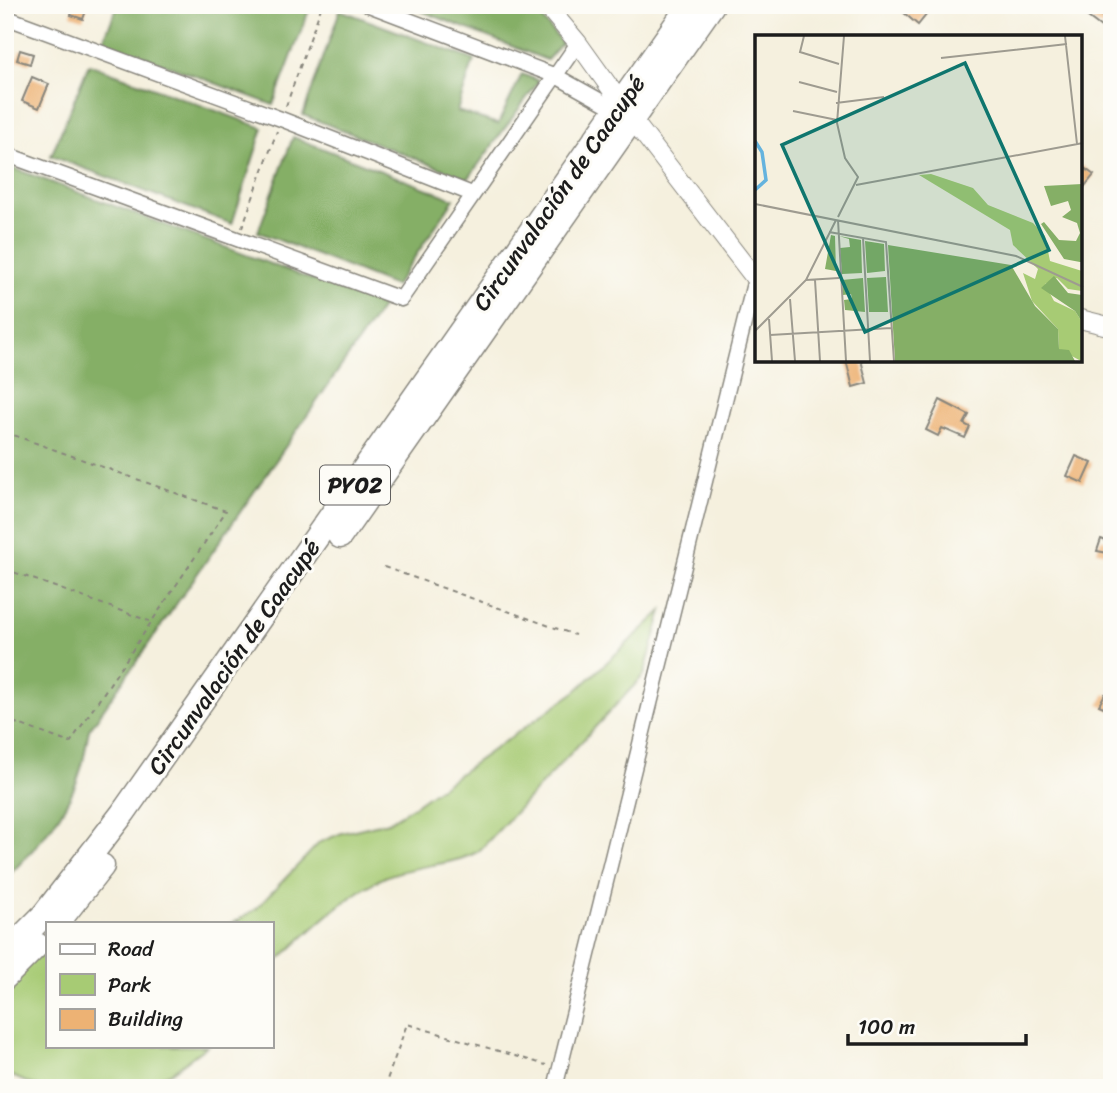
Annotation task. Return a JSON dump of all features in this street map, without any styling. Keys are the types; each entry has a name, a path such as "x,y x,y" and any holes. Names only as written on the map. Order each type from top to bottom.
{"highway":[{"name":"Circunvalación de Caacupé","path":"58,922 74,905 219,705 623,111 690,5"},
{"name":"Circunvalación de Caacupé","path":"5,954 44,915 123,813 623,111 712,5"},
{"path":"5,977 46,935"}],"street":[{"path":"369,5 556,76 623,111"},
{"path":"546,5 579,43 623,111 755,279"},
{"path":"8,16 472,194"},
{"path":"5,154 401,299 579,43"},
{"path":"555,1088 755,284"},
{"path":"1082,320 1112,327"}],"path":[{"path":"5,432 226,511 70,743 5,719"},
{"path":"384,567 575,635"},
{"path":"5,569 151,622"},
{"path":"384,1088 407,1024 560,1069"}],"green space":[{"path":"118,5 190,5 219,11 222,5 311,5 273,105 103,41"},
{"path":"406,5 531,5 562,43 547,60"},
{"path":"340,10 474,60 457,111 498,124 522,74 539,81 468,179 303,115"},
{"path":"89,64 263,128 232,224 51,156"},
{"path":"293,137 454,199 395,286 258,232"},
{"path":"5,165 383,306 89,730 76,784 52,826 32,851 5,876"},
{"path":"662,611 644,675 479,851 456,860 396,873 369,885 325,918 273,965 273,922 235,922 256,909 320,842 342,833 388,822 576,691"},
{"path":"46,940 46,1048 204,1048 172,1072 138,1088 40,1088 5,1073 5,970"}],"building":[{"path":"74,5 88,5 83,19 71,15"},
{"path":"895,5 915,5 926,15 918,25"},
{"path":"1094,9 1107,20 1101,27 1088,17"},
{"path":"20,50 33,54 30,64 17,60"},
{"path":"32,77 49,84 39,108 22,101"},
{"path":"1082,166 1094,175 1082,190"},
{"path":"847,362 862,362 867,383 853,387"},
{"path":"940,400 969,415 964,424 970,427 965,438 942,428 938,436 926,430"},
{"path":"1076,456 1092,463 1083,483 1067,476"},
{"path":"1101,539 1112,543 1108,553 1097,551"},
{"path":"1105,694 1112,697 1112,711 1099,705"}]}
